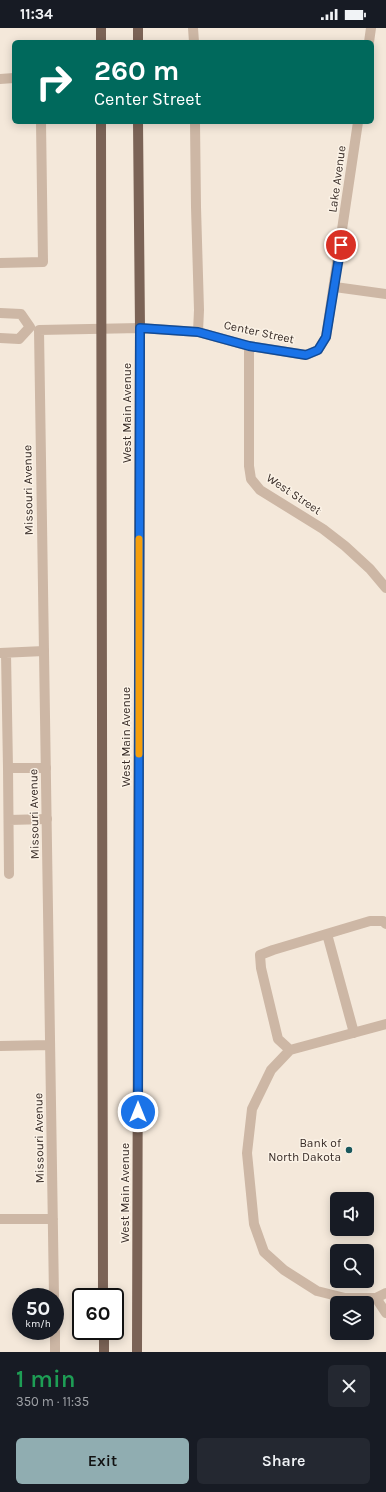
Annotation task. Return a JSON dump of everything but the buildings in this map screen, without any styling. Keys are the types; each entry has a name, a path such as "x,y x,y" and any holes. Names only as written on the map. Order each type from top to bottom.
{"main road":[{"path":"100,28 100,40"},
{"path":"138,28 138,40"},
{"name":"West Main Avenue","path":"101,124 103,1288"},
{"name":"West Main Avenue","path":"137,1352 140,328 138,124"},
{"path":"104,1340 104,1352"}],"street":[{"path":"193,28 194,40"},
{"path":"369,40 371,28"},
{"path":"0,79 12,78"},
{"path":"0,263 43,262 41,124"},
{"path":"195,124 199,310 198,332"},
{"name":"Lake Avenue","path":"335,287 358,124"},
{"path":"335,287 386,294"},
{"name":"Center Street","path":"34,329 140,328 198,332 249,346 306,355 318,350 326,337 335,287"},
{"path":"0,313 21,314 34,329 19,339 0,338"},
{"name":"Missouri Avenue","path":"34,329 44,651 54,1288"},
{"name":"West Street","path":"249,346 249,458 251,479 260,490 323,530 345,546 370,569 386,588"},
{"path":"8,874 9,820 4,791 8,768 3,653 44,651"},
{"path":"8,768 46,768"},
{"path":"9,820 47,819"},
{"path":"290,1050 278,1039 261,968 260,955 370,921 383,921 386,924"},
{"path":"327,934 354,1033"},
{"path":"386,1024 290,1050 271,1070 252,1109 247,1153 254,1224 264,1252 284,1270 317,1291 345,1298 376,1298 386,1294"},
{"path":"0,1046 50,1045"},
{"path":"0,1219 53,1219"},
{"path":"376,1298 386,1313"},
{"path":"55,1340 55,1352"}],"slow traffic":[{"path":"139,539 139,754"}],"place":[{"name":"Bank of North Dakota","path":"349,1150"}],"route":[{"path":"138,1112 140,328 198,332 249,346 306,355 318,350 326,337 341,245"}]}
